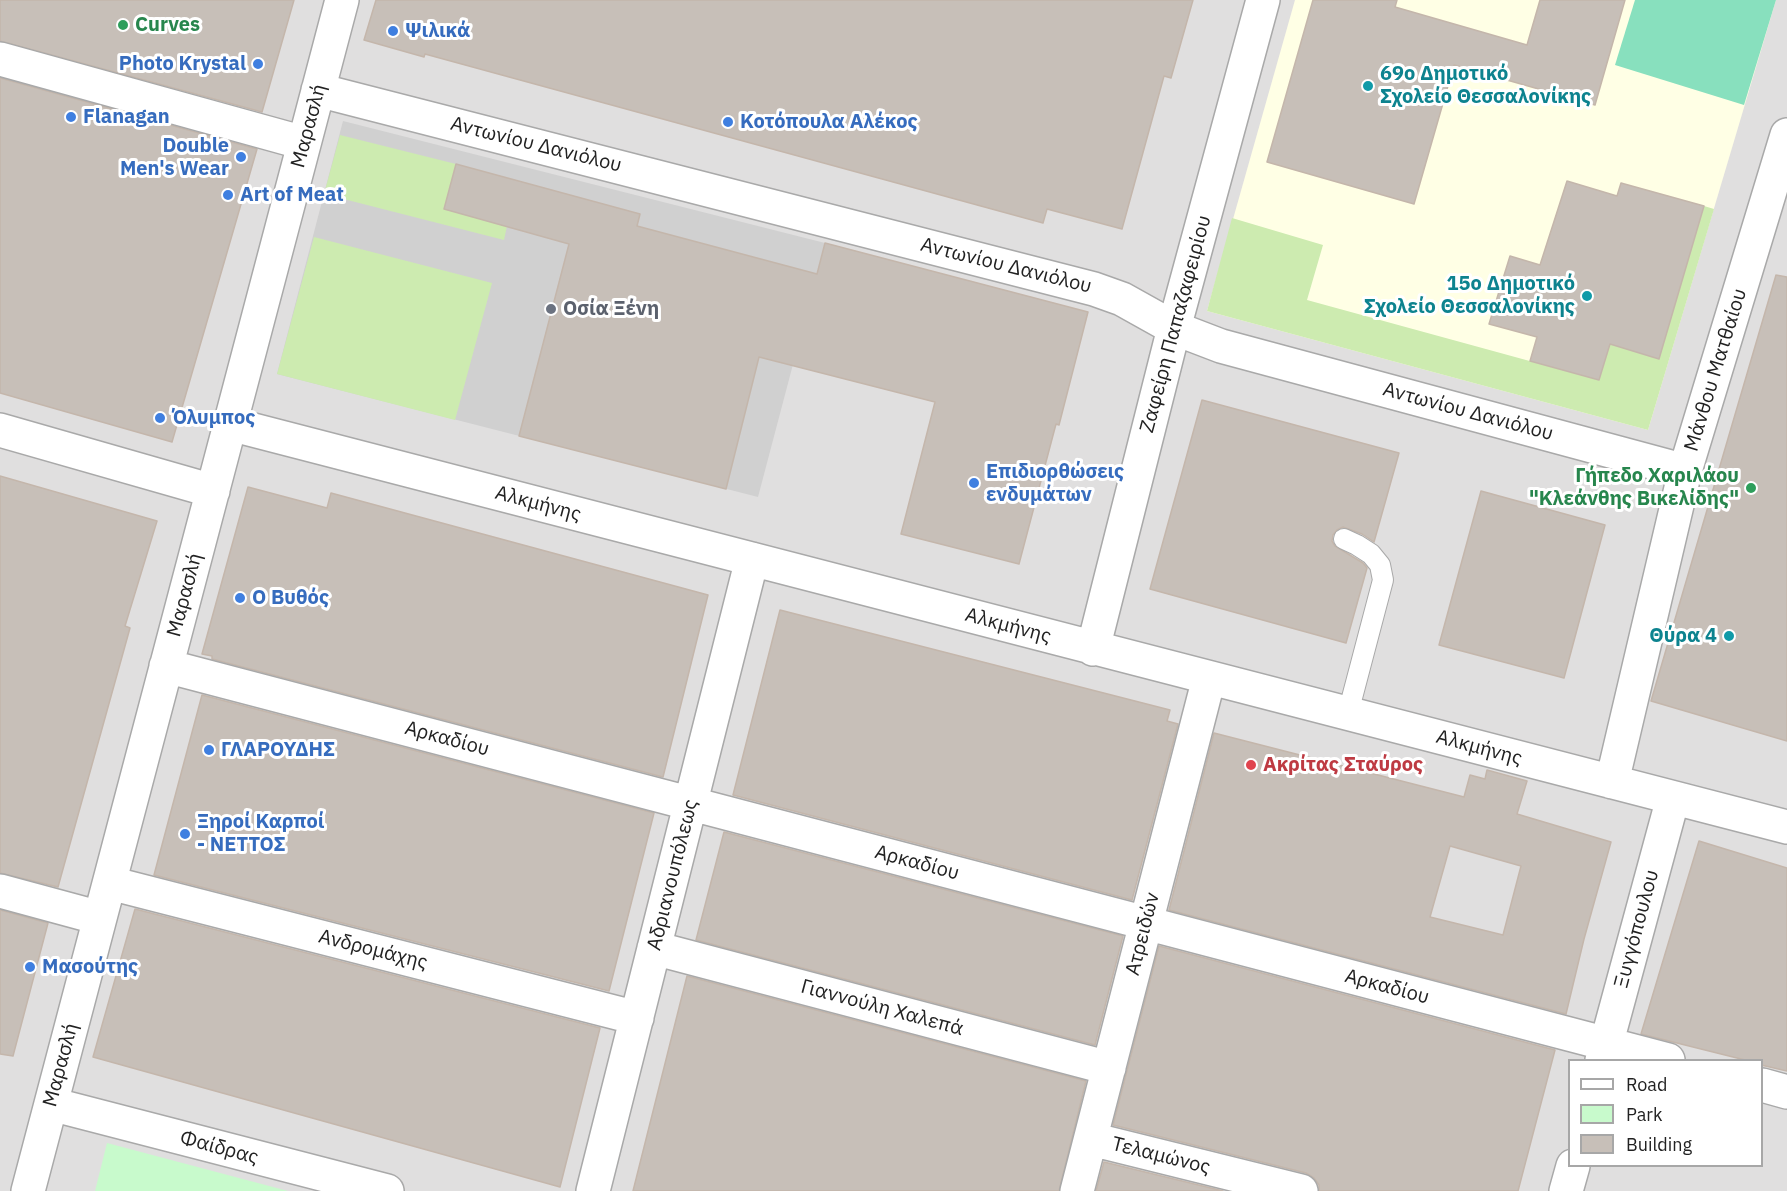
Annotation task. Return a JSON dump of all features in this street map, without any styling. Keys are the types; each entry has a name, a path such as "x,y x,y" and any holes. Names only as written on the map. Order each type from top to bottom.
{"street":[{"name":"Μαρασλή","path":"28,1191 342,0"},
{"name":"Ζαφείρη Παπαζαφειρίου","path":"1093,648 1174,328 1263,0"},
{"path":"0,59 304,143"},
{"name":"Αντωνίου Δανιόλου","path":"318,90 1095,289 1122,299 1174,328 1221,346 1685,471"},
{"name":"Μάνθου Ματθαίου","path":"1612,782 1685,471 1787,135"},
{"name":"Αλκμήνης","path":"230,424 1787,827"},
{"path":"0,430 213,491"},
{"name":"Αδριανουπόλεως","path":"593,1191 752,559"},
{"name":"Αρκαδίου","path":"166,666 1146,923 1604,1052 1660,1059"},
{"name":"Ατρειδών","path":"1077,1191 1209,678"},
{"name":"Ξυγγόπουλου","path":"1604,1052 1673,798"},
{"name":"Ανδρομάχης","path":"110,883 636,1018"},
{"path":"0,891 100,918"},
{"name":"Γιαννούλη Χαλεπά","path":"654,948 1109,1068"},
{"path":"1763,1086 1787,1092"},
{"name":"Φαίδρας","path":"51,1104 387,1191"},
{"name":"Τελαμώνος","path":"1091,1138 1301,1191"},
{"path":"1566,1191 1573,1167"}],"lane":[{"path":"1344,539 1371,554 1380,565 1383,580 1348,713"}],"shaded area":[{"path":"0,0 1787,0 1787,1191 0,1191"},
{"path":"1295,0 1776,0 1648,430 1207,311"},
{"name":"Οσία Ξένη","path":"343,121 825,243 758,497 277,374"}],"green space":[{"path":"1635,0 1776,0 1744,105 1615,65"},
{"path":"340,135 456,164 444,209 507,226 504,240 324,194"},
{"path":"1704,206 1714,209 1648,430 1207,311 1232,218 1323,245 1307,300 1599,380 1610,344 1659,359"},
{"path":"314,237 492,283 455,420 277,374"},
{"path":"107,1143 288,1191 95,1191"}],"building":[{"path":"0,0 294,0 262,112 0,41"},
{"path":"376,0 1193,0 1171,78 1164,76 1122,229 1047,209 1043,223 425,54 424,57 364,40"},
{"name":"69ο Δημοτικό Σχολείο Θεσσαλονίκης","path":"1313,0 1397,0 1395,7 1527,45 1540,0 1625,0 1595,105 1454,65 1414,204 1267,162"},
{"path":"0,78 257,149 172,442 0,393"},
{"path":"456,164 640,214 637,226 817,274 825,243 1088,312 1059,425 1056,424 1019,564 901,534 935,402 759,357 726,489 519,436 569,244 444,209"},
{"name":"15ο Δημοτικό Σχολείο Θεσσαλονίκης","path":"1567,181 1617,196 1621,183 1704,206 1659,359 1610,344 1599,380 1530,361 1537,337 1489,324 1510,256 1540,265"},
{"name":"Γήπεδο Χαριλάου \"Κλεάνθης Βικελίδης\"","path":"1776,275 1787,277 1787,741 1651,701"},
{"path":"1202,400 1399,453 1374,542 1362,534 1343,527 1333,535 1332,541 1335,546 1363,563 1367,568 1346,643 1150,589"},
{"path":"0,476 157,521 125,626 130,628 58,887 0,873"},
{"path":"248,487 327,508 331,493 708,595 663,777 212,659 212,656 202,654"},
{"path":"1481,491 1605,525 1564,678 1439,645"},
{"path":"780,610 1170,710 1167,721 1178,724 1132,900 733,795"},
{"path":"202,695 654,813 609,991 154,875"},
{"path":"1214,733 1464,797 1470,775 1485,779 1487,770 1527,781 1517,814 1611,842 1566,1014 1169,910","holes":["1450,846 1521,866 1503,935 1430,917"]},
{"path":"724,832 1123,936 1095,1045 696,940"},
{"path":"1699,841 1787,868 1787,1071 1763,1065 1763,1059 1741,1059 1641,1034"},
{"path":"135,909 600,1028 560,1187 93,1057"},
{"path":"0,910 48,923 13,1056 0,1054"},
{"path":"1159,946 1555,1050 1518,1191 1319,1191 1319,1185 1314,1178 1306,1173 1113,1125"},
{"path":"687,976 1086,1081 1059,1191 633,1191"},
{"path":"1104,1162 1223,1191 1096,1191"}],"place":[{"name":"Curves","path":"123,25"},
{"name":"Ψιλικά","path":"393,31"},
{"name":"Photo Krystal","path":"258,64"},
{"name":"69ο Δημοτικό Σχολείο Θεσσαλονίκης","path":"1368,86"},
{"name":"Flanagan","path":"71,117"},
{"name":"Κοτόπουλα Αλέκος","path":"728,122"},
{"name":"Double Men's Wear","path":"241,157"},
{"name":"Art of Meat","path":"228,195"},
{"name":"15ο Δημοτικό Σχολείο Θεσσαλονίκης","path":"1587,296"},
{"name":"Οσία Ξένη","path":"551,309"},
{"name":"Όλυμπος","path":"160,418"},
{"name":"Επιδιορθώσεις ενδυμάτων","path":"974,483"},
{"name":"Γήπεδο Χαριλάου \"Κλεάνθης Βικελίδης\"","path":"1751,488"},
{"name":"Ο Βυθός","path":"240,598"},
{"name":"Θύρα 4","path":"1729,636"},
{"name":"ΓΛΑΡΟΥΔΗΣ","path":"209,750"},
{"name":"Ακρίτας Σταύρος","path":"1251,765"},
{"name":"Ξηροί Καρποί - ΝΕΤΤΟΣ","path":"185,834"},
{"name":"Μασούτης","path":"30,967"}]}
